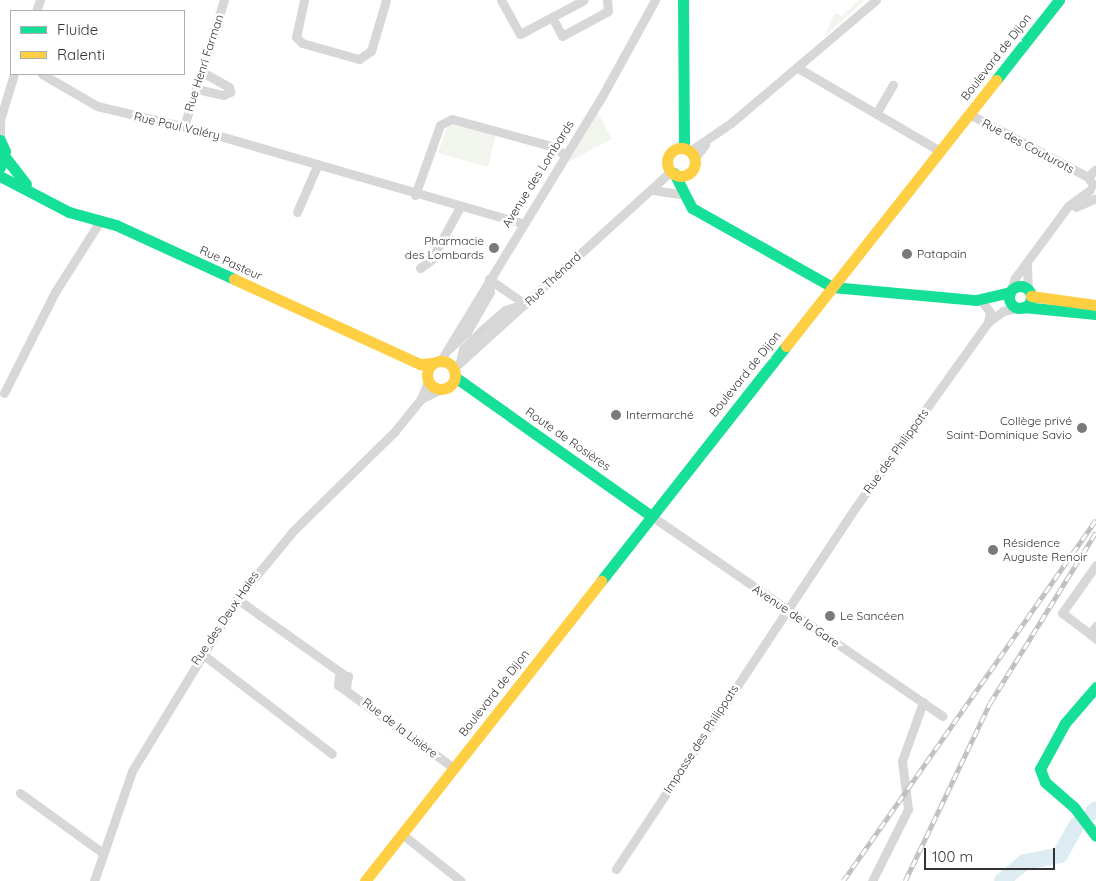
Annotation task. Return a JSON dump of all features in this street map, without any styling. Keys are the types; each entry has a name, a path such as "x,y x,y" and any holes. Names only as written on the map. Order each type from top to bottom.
{"street":[{"name":"Rue Henri Farman","path":"184,126 224,0"},
{"path":"304,0 296,37 302,44 359,59 370,51 386,0"},
{"path":"502,0 520,34 584,0"},
{"path":"552,17 562,36 608,11 607,0"},
{"name":"Avenue des Lombards","path":"489,279 566,156 655,0"},
{"path":"683,0 681,136 686,152 684,197"},
{"path":"684,197 668,160 705,143 798,68 876,0"},
{"name":"Boulevard de Dijon","path":"365,881 650,515 1059,0"},
{"path":"798,68 940,150"},
{"path":"196,89 223,95 230,92 229,87 202,72"},
{"path":"2,162 0,140 7,94 14,75"},
{"name":"Rue Paul Valéry","path":"44,75 97,106 184,126 415,195 524,224"},
{"path":"876,114 893,84"},
{"path":"0,105 7,94"},
{"name":"Rue des Couturots","path":"969,114 1093,184"},
{"path":"415,195 440,125 452,119 555,148 566,156"},
{"path":"681,136 705,143"},
{"name":"Rue Pasteur","path":"2,162 30,190"},
{"path":"297,212 317,166"},
{"path":"1063,216 1095,199 1093,184 1096,169"},
{"path":"672,172 686,174"},
{"name":"Rue Thénard","path":"457,369 525,304 672,172"},
{"name":"Rue Pasteur","path":"0,176 69,212 100,221 420,364 439,359"},
{"path":"1011,291 1027,265 1063,216 1093,184"},
{"path":"652,190 684,197 832,287 1096,314"},
{"path":"420,268 431,260 460,207"},
{"path":"4,392 55,292 100,221"},
{"path":"1017,306 1029,293 1027,265"},
{"path":"489,279 525,304"},
{"path":"427,378 439,359 467,332 490,292 489,279"},
{"path":"980,301 1011,291 1020,286 1029,293 1096,305"},
{"path":"1011,291 1017,306"},
{"path":"980,301 990,312 988,322"},
{"name":"Rue des Philippats","path":"787,610 988,322 1003,311 1017,306"},
{"name":"Route de Rosières","path":"439,359 457,369 467,389 560,448 650,515"},
{"path":"420,364 427,378 444,389 457,369"},
{"name":"Rue des Deux Haies","path":"422,399 427,378"},
{"name":"Route de Rosières","path":"444,389 467,389"},
{"name":"Rue des Deux Haies","path":"94,881 132,771 201,654 237,599 261,566 422,399 444,389"},
{"name":"Avenue de la Gare","path":"650,515 943,716"},
{"path":"1096,565 1062,613 1093,636 1096,626"},
{"name":"Rue de la Lisière","path":"237,599 343,674 350,680 346,688 454,768"},
{"name":"Impasse des Philippats","path":"616,869 787,610"},
{"path":"201,654 332,754"},
{"path":"1094,830 1041,774 1059,723 1096,681"},
{"path":"1049,748 1096,687"},
{"path":"872,881 908,809 902,761 923,702"},
{"path":"20,793 103,853"},
{"path":"402,834 460,881"}],"shaded area":[{"path":"859,0 865,0 824,37 835,13 842,16"},
{"path":"598,113 612,139 568,162"},
{"path":"454,124 496,135 488,167 438,153 448,126"}],"waterway":[{"path":"1093,812 1096,809"},
{"path":"1002,881 1025,862 1060,855 1077,824"}],"railway":[{"path":"843,881 1096,520"},
{"path":"905,881 990,703 1096,532"}],"traffic: fast":[{"path":"683,0 684,148"},
{"path":"996,80 1059,0"},
{"path":"0,140 5,151 0,167"},
{"path":"5,157 26,184"},
{"path":"674,173 692,208 832,287 976,300 1010,292"},
{"path":"0,176 69,212 116,225 234,279"},
{"path":"1020,286 1028,289 1031,297 1028,305 1020,308 1012,305 1009,297 1012,289 1020,286"},
{"path":"1023,307 1096,314"},
{"path":"601,581 786,346"},
{"path":"455,377 650,515"},
{"path":"1096,687 1065,723 1040,769 1045,782 1074,807 1096,836"}],"traffic: slow":[{"path":"786,346 996,80"},
{"path":"681,148 691,152 695,162 691,172 681,176 671,172 667,162 671,152 681,148"},
{"path":"234,279 420,364 432,363"},
{"path":"1031,296 1096,305"},
{"path":"441,361 451,365 455,375 451,385 441,389 431,385 427,375 431,365 441,361"},
{"path":"365,881 601,581"}],"place":[{"name":"Pharmacie des Lombards","path":"494,248"},
{"name":"Patapain","path":"907,254"},
{"name":"Intermarché","path":"616,415"},
{"name":"Collège privé Saint-Dominique Savio","path":"1082,428"},
{"name":"Résidence Auguste Renoir","path":"993,550"},
{"name":"Le Sancéen","path":"830,616"}]}
